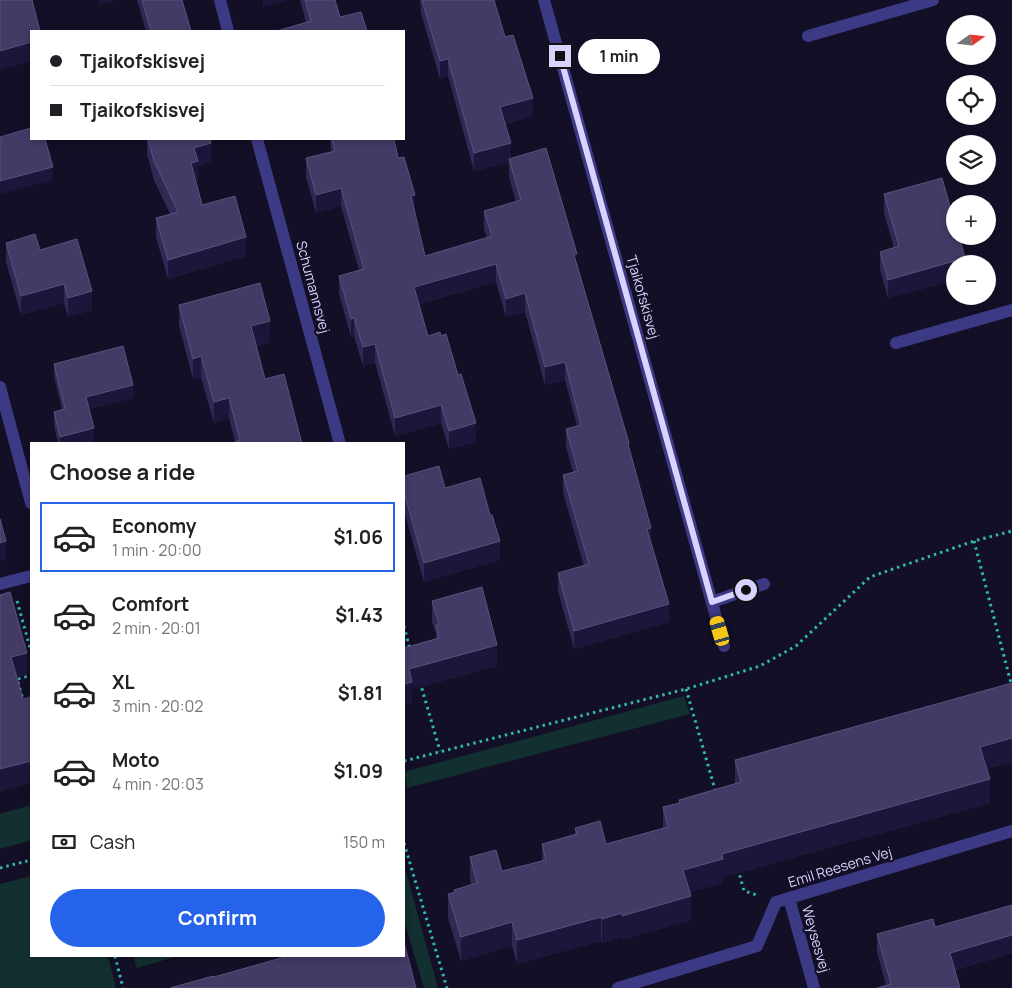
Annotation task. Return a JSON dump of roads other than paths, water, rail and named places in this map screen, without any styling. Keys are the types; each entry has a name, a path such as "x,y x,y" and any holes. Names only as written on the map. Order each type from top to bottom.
{"street":[{"path":"220,0 228,30"},
{"name":"Tjaikofskisvej","path":"544,0 724,646"},
{"path":"808,36 933,0"},
{"name":"Schumannsvej","path":"257,140 339,442"},
{"path":"896,343 1012,310"},
{"path":"0,387 3,407 30,500"},
{"path":"6,583 30,576"},
{"path":"712,602 764,584"},
{"name":"Emil Reesens Vej","path":"618,988 757,946 776,902 1012,831"},
{"name":"Weysesvej","path":"789,898 814,988"}]}
